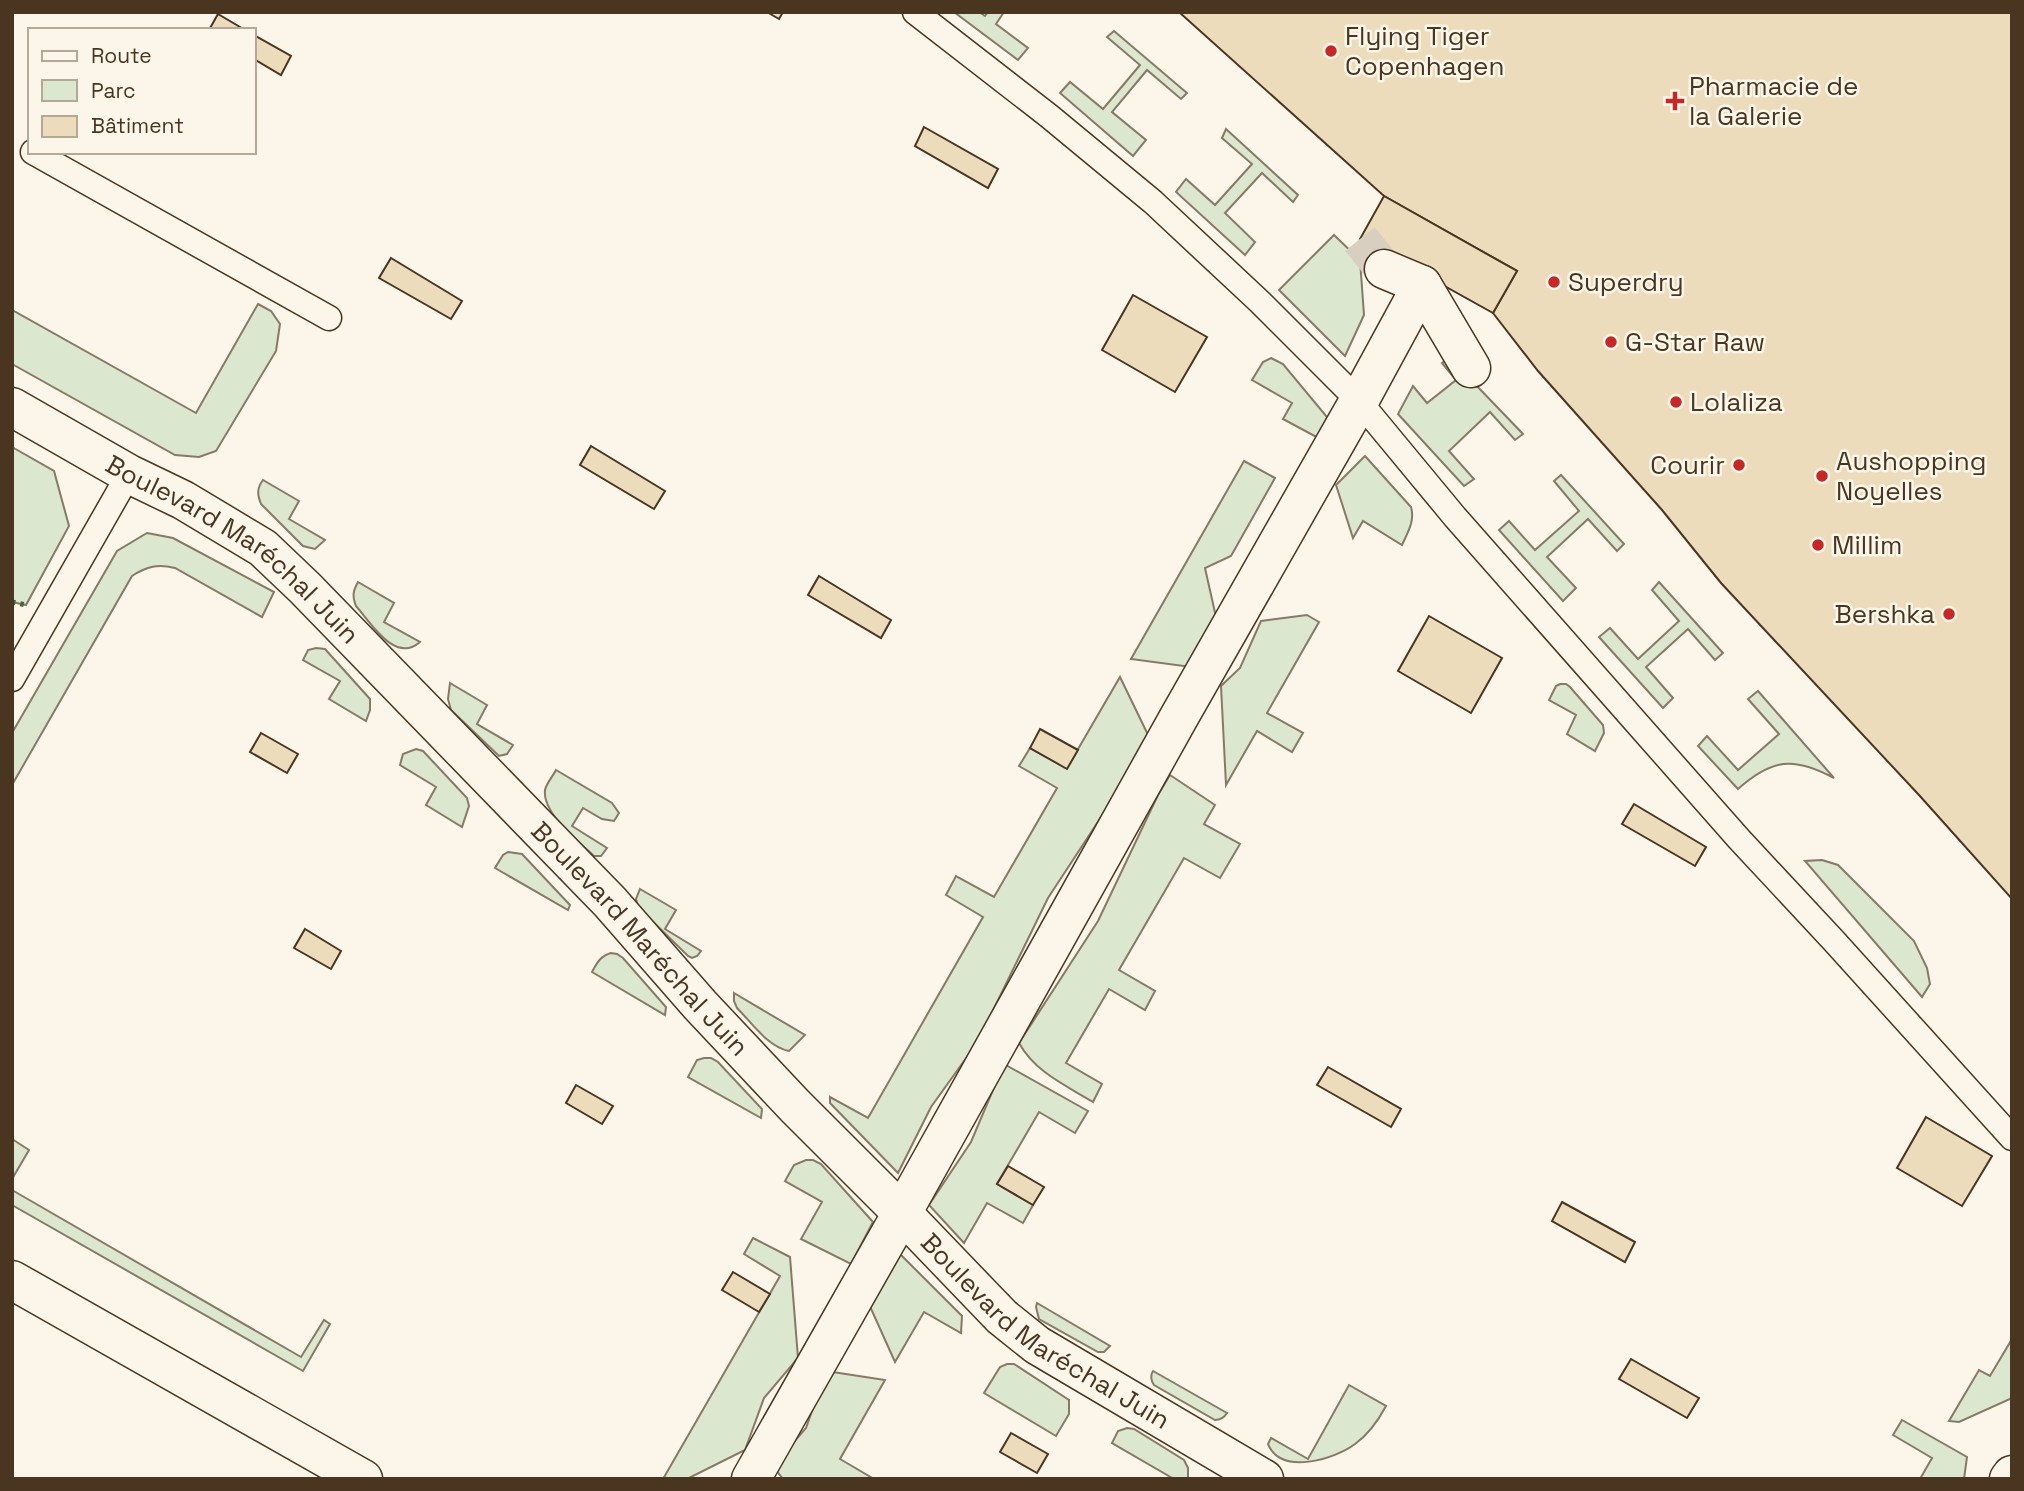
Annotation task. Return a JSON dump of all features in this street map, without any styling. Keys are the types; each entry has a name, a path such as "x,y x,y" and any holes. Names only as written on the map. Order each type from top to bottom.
{"street":[{"path":"1384,269 1422,285 1471,368"},
{"path":"751,1479 1422,285"},
{"name":"Boulevard Maréchal Juin","path":"12,407 129,474 183,500 263,548 610,902 700,1005 795,1106 1002,1317 1037,1345 1264,1479"},
{"path":"12,1280 363,1479"}],"lane":[{"path":"915,12 1049,116 1153,202 1260,302 1359,401 1463,527 1739,839 2012,1138"},
{"path":"12,140 28,149"},
{"path":"36,154 329,317"},
{"path":"12,679 129,474"}],"green space":[{"path":"954,12 979,12 985,16 988,12 1004,12 996,24 1028,48 1018,60"},
{"path":"1114,31 1187,93 1181,99 1147,70 1112,112 1146,140 1133,156 1060,93 1070,82 1103,109 1140,65 1107,37"},
{"path":"1226,129 1298,195 1293,202 1262,173 1225,213 1255,242 1245,255 1176,192 1186,179 1215,205 1252,164 1222,138"},
{"path":"1334,235 1360,260 1364,315 1345,356 1279,290"},
{"path":"258,304 271,311 280,324 276,351 216,451 199,457 175,455 12,364 12,310 196,413"},
{"path":"1449,357 1523,434 1515,440 1490,412 1449,451 1474,479 1464,486 1398,414 1413,386 1427,403 1456,380 1442,363"},
{"path":"1271,358 1283,364 1327,417 1322,440 1283,419 1292,403 1252,380 1263,362"},
{"path":"12,447 54,471 69,526 26,605 12,602"},
{"path":"1365,456 1411,507 1409,531 1402,545 1363,521 1353,538 1336,485"},
{"path":"1244,461 1275,478 1231,556 1205,568 1218,626 1191,667 1131,659"},
{"path":"1561,475 1624,544 1617,551 1588,519 1547,557 1576,588 1563,601 1499,530 1509,521 1535,550 1579,511 1554,481"},
{"path":"263,480 299,501 289,519 325,540 315,549 303,546 261,504 258,491"},
{"path":"147,533 173,538 274,592 262,617 175,568 153,567 132,576 12,785 12,733 117,551"},
{"path":"358,582 394,603 384,622 420,642 402,648 384,639 356,606 354,594"},
{"path":"1659,582 1723,653 1715,660 1688,629 1646,667 1673,698 1663,708 1599,637 1610,628 1638,659 1679,621 1652,590"},
{"path":"1307,615 1319,622 1267,713 1303,733 1292,752 1257,731 1226,785 1221,686 1240,668 1261,621"},
{"path":"325,649 370,699 366,721 329,699 340,681 303,660 308,650"},
{"path":"1120,677 1151,741 1048,898 977,1043 931,1107 898,1173 830,1103 830,1097 868,1118 983,917 946,895 956,876 994,897 1057,788 1019,766 1030,748 1067,768"},
{"path":"450,683 487,705 477,724 513,745 507,754 499,756 451,710 448,699"},
{"path":"1560,684 1570,687 1603,725 1604,733 1595,751 1567,734 1576,715 1549,700 1556,686"},
{"path":"1758,691 1834,778 1806,766 1783,764 1762,772 1738,789 1698,746 1707,736 1738,770 1779,734 1748,699"},
{"path":"416,749 423,751 467,798 469,806 462,827 426,805 436,787 400,765 403,754"},
{"path":"556,770 612,803 619,813 614,821 602,819 583,808 572,826 607,848 601,856 594,856 549,808 545,790"},
{"path":"1170,775 1215,805 1204,824 1240,844 1220,878 1184,858 1119,970 1155,991 1145,1010 1109,989 1066,1063 1102,1084 1093,1102 1042,1070 1019,1043 1098,921"},
{"path":"508,852 522,854 570,905 568,910 495,868"},
{"path":"1822,860 1838,865 1914,941 1927,968 1930,984 1922,997 1805,861"},
{"path":"640,889 676,910 665,929 701,951 697,956 688,956 638,907 636,899"},
{"path":"611,953 623,958 666,1007 665,1015 592,972 601,958"},
{"path":"734,993 805,1035 789,1051 774,1045 737,1008"},
{"path":"704,1058 718,1062 762,1109 761,1118 688,1077 697,1060"},
{"path":"1004,1064 1088,1111 1075,1133 1039,1112 997,1184 1033,1205 1023,1223 987,1203 964,1243 929,1205 971,1142"},
{"path":"12,1139 29,1150 12,1179"},
{"path":"806,1160 821,1164 873,1222 851,1264 801,1239 822,1202 785,1181 794,1165"},
{"path":"12,1190 301,1357 324,1320 330,1324 303,1371 12,1205"},
{"path":"753,1238 790,1257 798,1358 764,1398 745,1450 687,1479 663,1479 780,1276 744,1254"},
{"path":"898,1252 962,1316 961,1333 924,1312 895,1362 868,1302"},
{"path":"1037,1303 1110,1346 1104,1352 1098,1352 1039,1319"},
{"path":"2012,1339 2010,1399 1959,1422 1949,1421 1979,1370 1990,1376"},
{"path":"1014,1364 1069,1400 1069,1414 1056,1436 984,1393 1000,1367"},
{"path":"826,1371 885,1380 840,1459 874,1479 783,1479 773,1466 806,1428"},
{"path":"1153,1371 1227,1413 1215,1420 1154,1385 1151,1378"},
{"path":"1349,1385 1386,1406 1365,1436 1346,1450 1309,1462 1284,1460 1275,1454 1268,1444 1271,1438 1308,1459"},
{"path":"1902,1420 1967,1457 1964,1479 1920,1479 1932,1458 1893,1435"},
{"path":"1134,1429 1184,1460 1188,1468 1188,1479 1174,1479 1112,1443 1118,1431"}],"building":[{"path":"767,12 783,12 779,19"},
{"name":"Aushopping Noyelles","path":"1179,12 2012,12 2012,899 1721,583 1662,510 1538,371 1493,313 1517,271 1384,196"},
{"path":"218,14 242,28 210,28"},
{"path":"256,36 291,56 281,75 256,60"},
{"path":"924,127 998,169 988,188 915,146"},
{"path":"1384,196 1517,271 1493,313 1360,239"},
{"path":"391,258 462,301 451,319 379,278"},
{"path":"1133,295 1207,337 1175,392 1102,350"},
{"path":"591,446 665,491 654,509 580,465"},
{"path":"819,576 891,620 881,638 808,595"},
{"path":"1429,616 1502,658 1471,713 1398,671"},
{"path":"1040,729 1078,750 1067,769 1030,748"},
{"path":"261,733 298,754 287,773 250,752"},
{"path":"1634,804 1706,847 1695,866 1622,824"},
{"path":"305,929 341,951 331,969 294,948"},
{"path":"1328,1067 1401,1109 1391,1127 1317,1085"},
{"path":"576,1085 613,1106 602,1124 566,1103"},
{"path":"1926,1117 1992,1156 1962,1206 1897,1168"},
{"path":"1008,1166 1044,1187 1033,1205 997,1184"},
{"path":"1562,1202 1635,1242 1625,1262 1552,1221"},
{"path":"733,1272 770,1294 759,1312 722,1290"},
{"path":"1631,1359 1699,1398 1687,1418 1619,1379"},
{"path":"1011,1433 1048,1454 1037,1473 1000,1452"}],"tunnel":[{"path":"1360,239 1384,269"}],"hedge":[{"path":"12,602 26,605"}],"place":[{"name":"Flying Tiger Copenhagen","path":"1331,51"},
{"name":"Pharmacie de la Galerie","path":"1675,101"},
{"name":"Superdry","path":"1554,282"},
{"name":"G-Star Raw","path":"1611,342"},
{"name":"Lolaliza","path":"1676,402"},
{"name":"Courir","path":"1739,465"},
{"name":"Aushopping Noyelles","path":"1822,476"},
{"name":"Millim","path":"1818,545"},
{"name":"Bershka","path":"1949,614"}]}
